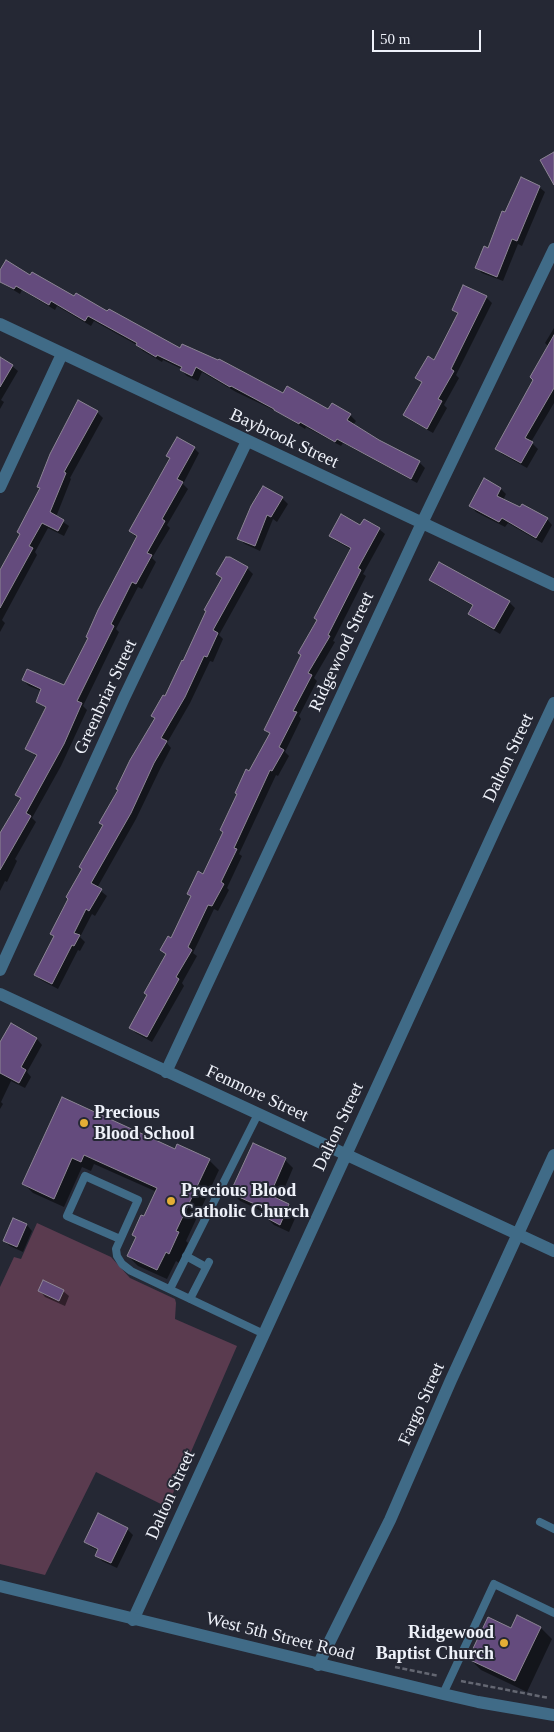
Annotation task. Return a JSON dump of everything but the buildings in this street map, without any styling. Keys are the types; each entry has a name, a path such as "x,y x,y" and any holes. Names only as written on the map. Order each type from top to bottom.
{"street":[{"name":"Ridgewood Street","path":"166,1072 422,523 554,249"},
{"name":"Baybrook Street","path":"0,324 554,586"},
{"path":"0,487 62,354"},
{"name":"Greenbriar Street","path":"0,970 124,698 247,441"},
{"name":"Dalton Street","path":"133,1620 554,703"},
{"name":"Fenmore Street","path":"0,994 554,1251"},
{"name":"Fargo Street","path":"318,1665 390,1520 451,1380 554,1155"},
{"name":"West 5th Street Road","path":"0,1586 318,1665 478,1702 554,1715"}],"lane":[{"path":"170,1289 258,1114"},
{"path":"120,1240 68,1216 85,1176 138,1200 116,1249 117,1256 122,1264 131,1271 264,1334"},
{"path":"186,1256 208,1264 190,1299"},
{"path":"540,1522 554,1529"},
{"path":"443,1694 494,1584 554,1612"}],"shaded area":[{"path":"37,1223 111,1257 130,1278 175,1299 175,1319 237,1346 167,1507 96,1472 45,1575 0,1564 0,1287 14,1257 21,1259"}],"place":[{"name":"Precious Blood School","path":"84,1123"},
{"name":"Precious Blood Catholic Church","path":"171,1201"},
{"name":"Ridgewood Baptist Church","path":"504,1643"}]}
